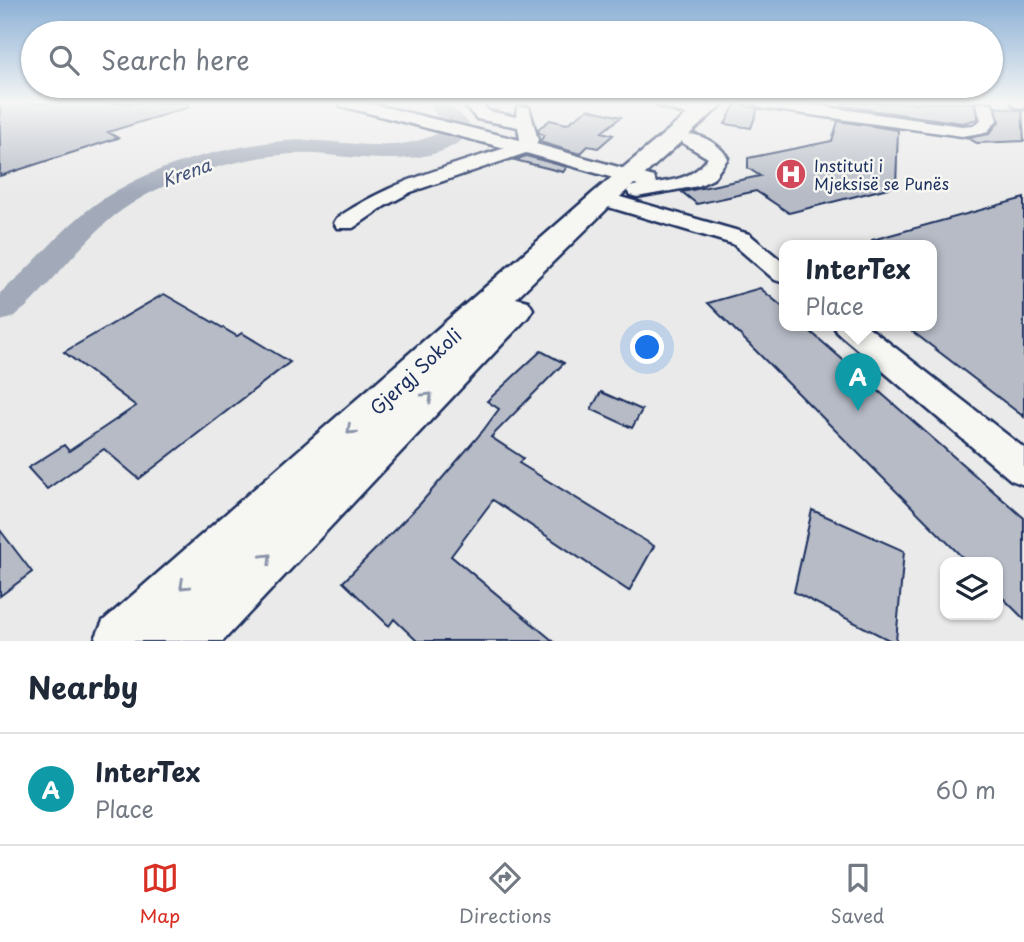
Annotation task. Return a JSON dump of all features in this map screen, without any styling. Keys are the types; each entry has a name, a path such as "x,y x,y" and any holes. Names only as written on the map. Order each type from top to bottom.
{"main road":[{"name":"Gjergj Sokoli","path":"184,641 682,133"},
{"name":"Gjergj Sokoli","path":"123,641 628,190"}],"street":[{"path":"470,133 517,145 741,239 779,270"},
{"path":"345,223 377,201 404,188 530,140 528,133"},
{"path":"854,331 1024,469"}],"building":[{"path":"0,133 110,133 118,138 0,176"},
{"path":"539,133 613,135 598,148 588,146 580,154 540,142 544,135"},
{"path":"834,133 898,133 896,186 789,213 756,191 697,204 682,192 760,176 748,168 748,158 832,141"},
{"path":"1023,133 1024,141 977,143 967,138"},
{"path":"526,156 567,167 563,172 515,160"},
{"path":"1024,198 1024,417 912,331 937,331 937,240 872,240"},
{"path":"760,288 779,304 779,331 810,331 1024,518 1024,619 1003,598 1003,557 962,557 708,303"},
{"path":"164,294 237,336 242,333 290,362 139,479 104,449 47,489 28,468 64,445 69,451 136,406 64,352"},
{"path":"541,351 564,363 491,437 523,458 519,463 654,546 629,591 493,500 451,556 553,641 417,641 394,619 389,626 343,582 420,504 482,432 499,409 487,401"},
{"path":"601,392 642,410 632,428 591,409"},
{"path":"812,510 904,551 896,641 891,641 794,592"},
{"path":"0,530 32,572 0,596"}],"waterway":[{"name":"Krena","path":"0,310 27,287 100,214 124,197 179,172 240,155 296,147 402,152 442,142 455,133"}],"place":[{"name":"Instituti i Mjeksisë se Punës","path":"791,174"},
{"name":"InterTex","path":"858,411"}]}
